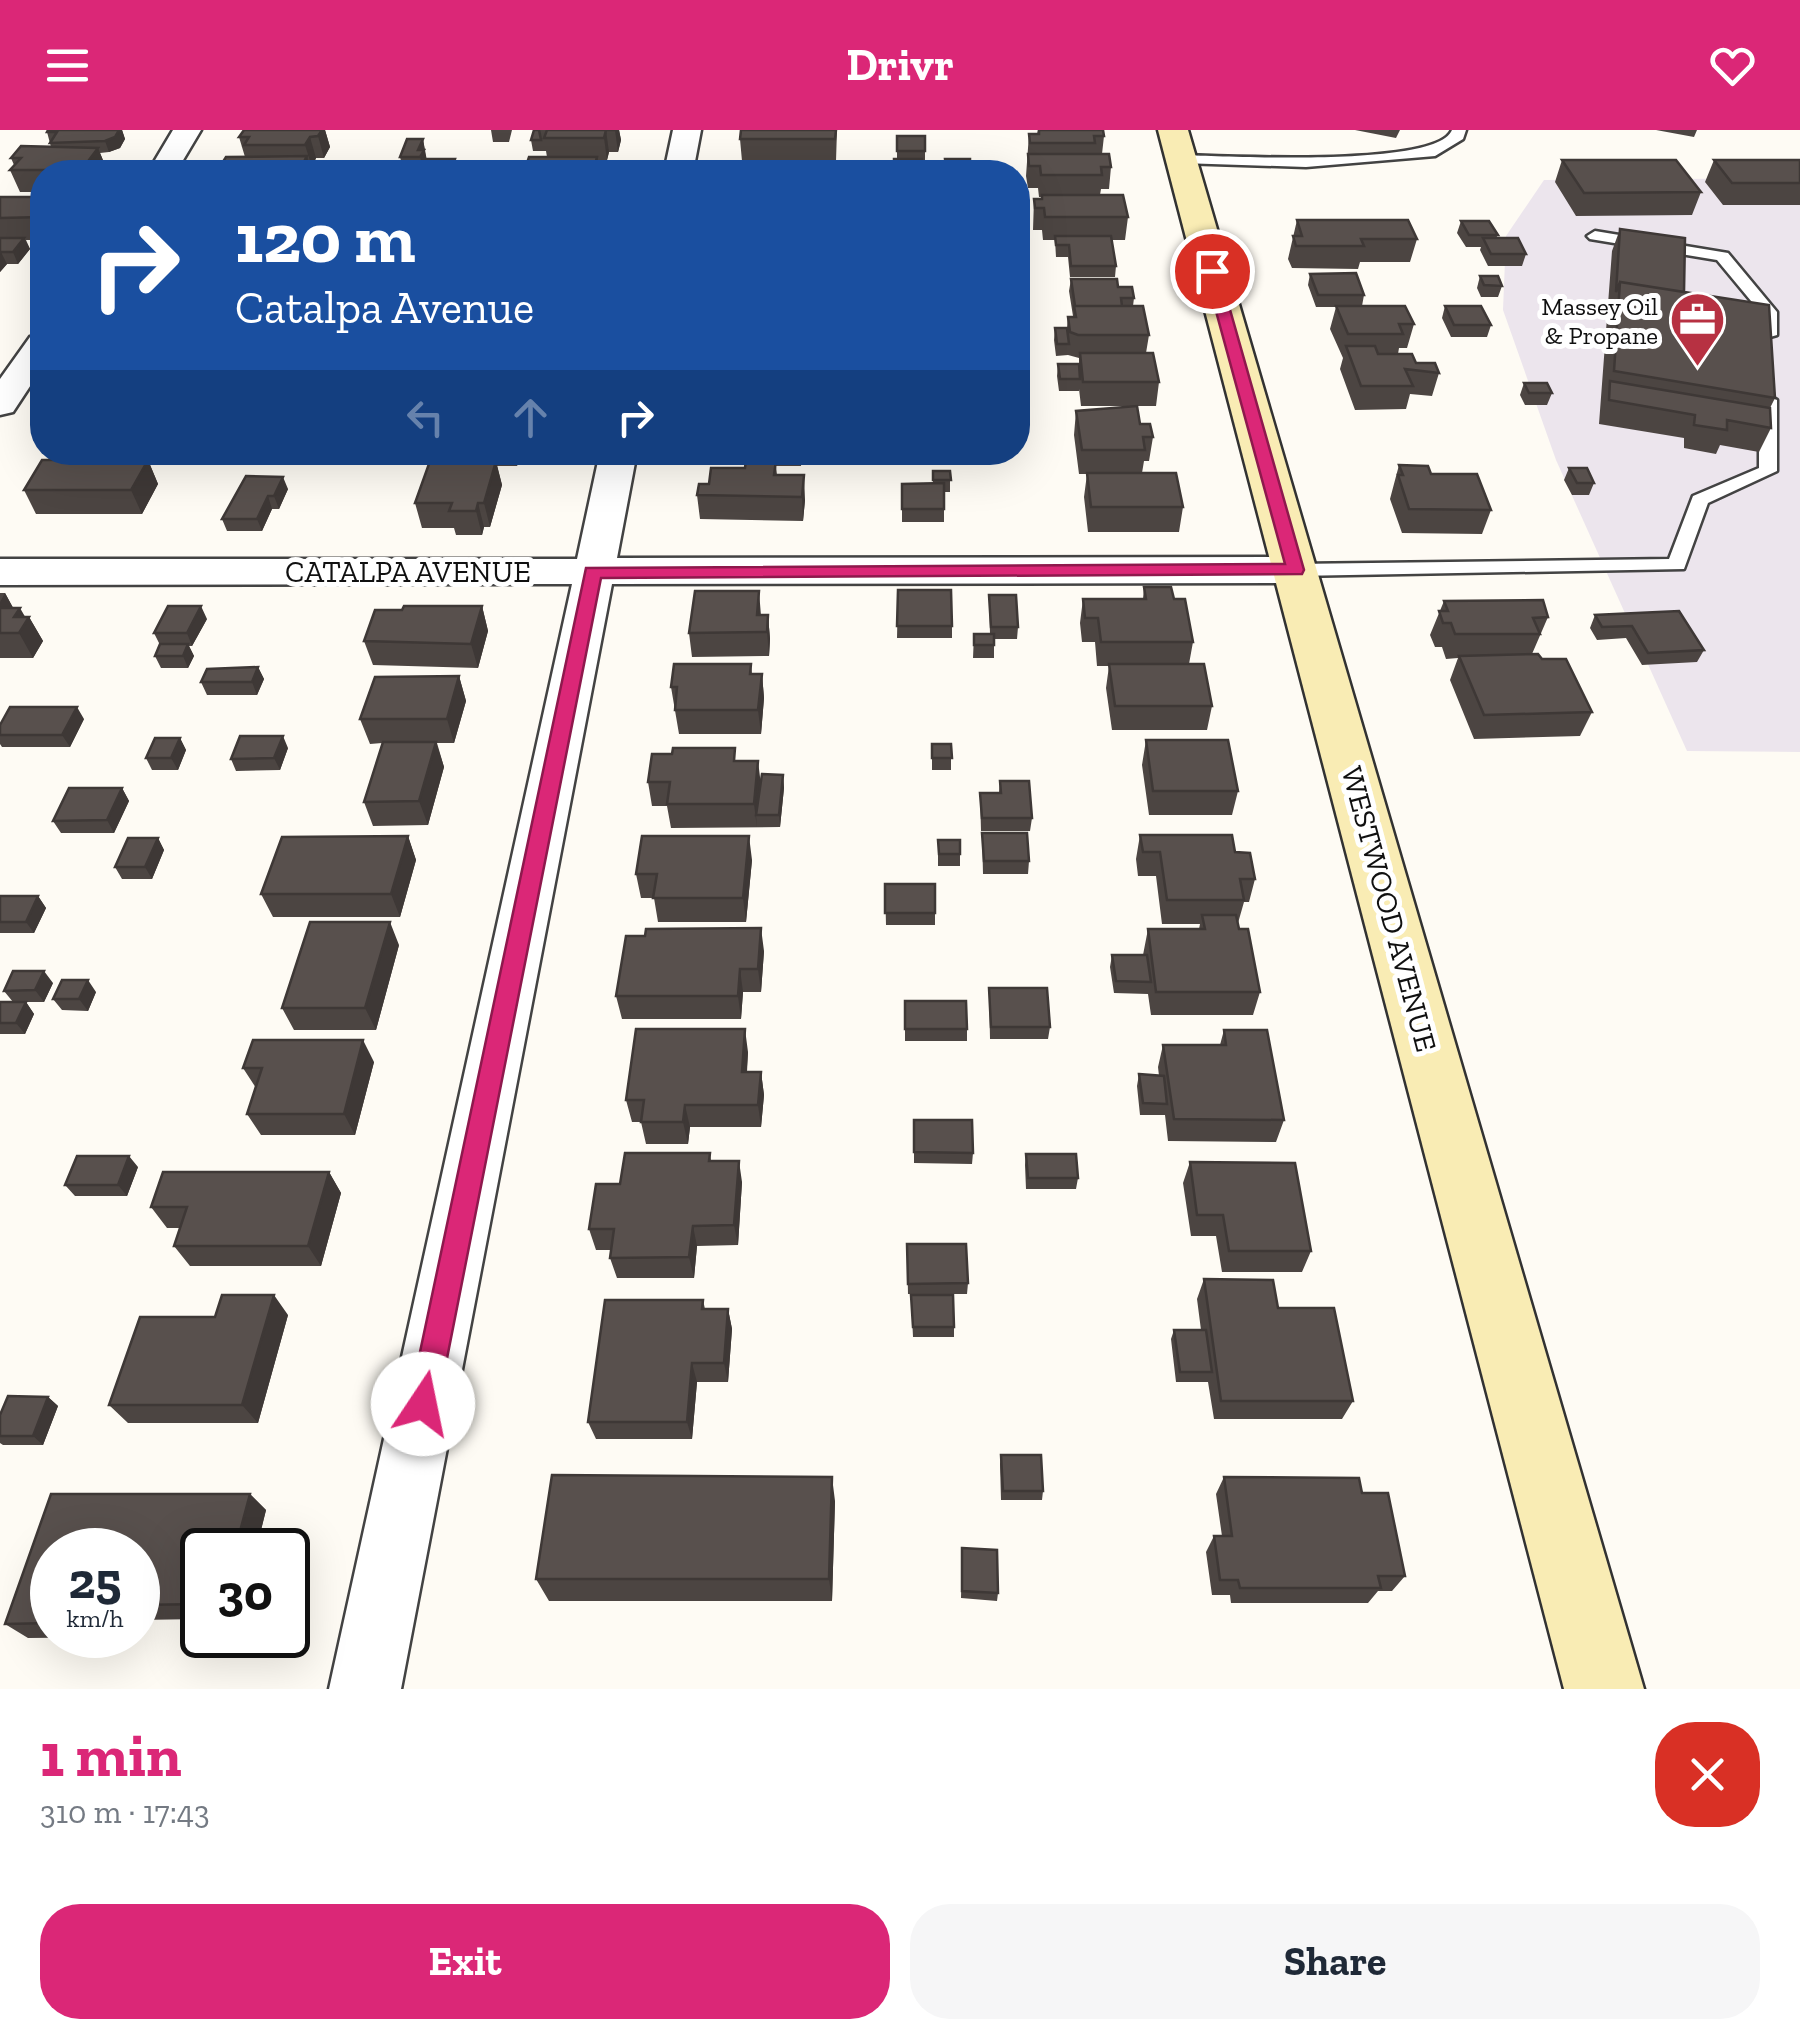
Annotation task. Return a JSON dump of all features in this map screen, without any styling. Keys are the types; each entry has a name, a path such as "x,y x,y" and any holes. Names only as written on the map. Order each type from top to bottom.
{"main road":[{"name":"WESTWOOD AVENUE","path":"1177,144 1604,1689"}],"street":[{"path":"169,160 187,130"},
{"path":"681,160 687,130"},
{"path":"0,404 30,361"},
{"path":"365,1689 615,465"},
{"name":"CATALPA AVENUE","path":"0,572 1295,570"}],"lane":[{"path":"1177,144 1306,163 1435,152 1456,139 1459,130"},
{"path":"1295,570 1677,565 1700,500 1768,470 1769,312 1722,256 1594,236"}],"shaded area":[{"path":"1800,178 1800,752 1687,751 1556,460 1503,310 1506,236 1544,180"}],"building":[{"path":"48,130 119,130 115,137 105,141 50,143 57,132"},
{"path":"244,130 322,130 305,145 244,145 249,137 239,137"},
{"path":"534,130 539,130 541,140 531,140"},
{"path":"547,130 606,130 604,138 544,138"},
{"path":"741,130 836,130 835,139 740,139"},
{"path":"1039,130 1103,130 1104,136 1094,136 1095,143 1030,143 1029,134 1039,134"},
{"path":"897,136 925,136 925,151 897,151"},
{"path":"407,139 423,139 418,150 424,150 420,157 400,157"},
{"path":"21,146 98,148 89,160 30,160 30,170 10,170 21,158 11,158"},
{"path":"1028,154 1109,154 1111,167 1101,167 1102,175 1041,175 1040,166 1030,166"},
{"path":"307,156 305,160 224,160"},
{"path":"529,157 597,157 596,160 528,160"},
{"path":"1562,160 1676,160 1701,192 1584,193"},
{"path":"1714,160 1800,160 1800,183 1732,183"},
{"path":"1042,195 1123,195 1128,217 1045,217 1044,208 1035,208 1034,199 1042,199"},
{"path":"0,197 30,197 30,217 0,218"},
{"path":"1297,220 1408,220 1417,239 1361,239 1364,246 1296,246 1293,236 1302,236"},
{"path":"1461,221 1489,221 1498,235 1469,235"},
{"path":"1620,229 1685,238 1684,292 1620,282 1616,292"},
{"path":"1055,236 1111,236 1116,266 1071,266 1069,245 1056,245"},
{"path":"0,238 24,238 13,252 0,254"},
{"path":"1483,238 1518,238 1526,254 1491,254"},
{"path":"1356,273 1364,295 1318,295 1310,274"},
{"path":"1480,276 1498,276 1502,286 1484,285"},
{"path":"1071,279 1117,279 1118,287 1132,287 1134,298 1121,298 1122,306 1075,306"},
{"path":"1620,282 1769,305 1775,398 1614,371"},
{"path":"1074,306 1143,306 1149,335 1070,332 1068,317 1076,317"},
{"path":"1336,306 1405,306 1414,324 1399,324 1403,334 1348,334"},
{"path":"1445,306 1481,306 1491,325 1454,325"},
{"path":"1055,328 1067,328 1069,344 1057,344"},
{"path":"1346,346 1375,346 1378,354 1412,354 1416,363 1435,363 1439,373 1405,369 1413,386 1361,386"},
{"path":"1080,353 1153,353 1159,382 1083,382"},
{"path":"1058,364 1079,364 1080,379 1060,379"},
{"path":"1610,381 1770,408 1771,428 1727,420 1727,430 1694,425 1695,415 1609,400"},
{"path":"1524,383 1547,383 1552,393 1529,393"},
{"path":"1137,406 1140,424 1150,424 1153,437 1143,437 1145,450 1082,450 1076,411"},
{"path":"39,465 145,465 131,490 24,490"},
{"path":"429,465 495,465 484,503 478,503 476,511 449,511 452,503 415,503"},
{"path":"775,465 774,475 804,475 802,497 697,495 699,484 709,484 711,468"},
{"path":"1399,465 1428,466 1431,474 1477,474 1491,510 1409,509 1398,475 1403,475"},
{"path":"1569,468 1587,468 1594,483 1577,483"},
{"path":"933,471 950,471 951,480 933,480"},
{"path":"1087,473 1176,473 1183,507 1091,507"},
{"path":"246,476 283,477 257,519 222,519"},
{"path":"944,483 944,509 902,509 902,484"},
{"path":"1144,587 1171,587 1174,599 1185,599 1193,642 1101,642 1098,618 1085,618 1083,599 1146,599"},
{"path":"898,590 951,590 952,626 897,626"},
{"path":"695,591 759,591 757,615 768,615 767,632 689,633"},
{"path":"989,595 1016,595 1018,627 991,627"},
{"path":"1543,600 1548,617 1533,618 1540,634 1455,634 1451,623 1443,623 1439,611 1448,611 1444,601"},
{"path":"168,606 201,606 187,633 154,633"},
{"path":"404,606 482,606 471,644 364,641 375,610 402,610"},
{"path":"0,608 20,608 14,617 29,617 19,633 0,633"},
{"path":"1679,611 1704,650 1648,653 1632,626 1602,627 1595,615"},
{"path":"974,634 994,634 994,645 974,645"},
{"path":"160,644 188,644 183,656 155,656"},
{"path":"1538,654 1542,659 1566,659 1592,712 1484,715 1459,656"},
{"path":"674,664 751,664 750,674 762,674 758,710 675,710 677,687 671,687"},
{"path":"1109,664 1204,664 1212,706 1115,706"},
{"path":"258,667 252,682 201,682 207,669"},
{"path":"459,676 447,719 360,719 375,677"},
{"path":"10,707 77,707 62,735 0,735 0,725"},
{"path":"240,736 283,736 274,758 231,759"},
{"path":"155,738 180,738 171,758 146,758"},
{"path":"1146,740 1228,740 1238,791 1153,791"},
{"path":"383,742 436,742 419,801 364,802"},
{"path":"932,744 951,744 952,758 932,758"},
{"path":"673,748 735,748 734,761 758,761 754,804 667,804 670,782 648,782 652,754 672,754"},
{"path":"762,774 783,775 779,815 756,815"},
{"path":"1000,781 1029,781 1032,818 982,818 980,793 1001,793"},
{"path":"69,788 122,788 107,820 53,821"},
{"path":"982,833 1027,833 1029,861 984,861"},
{"path":"1140,835 1232,835 1235,852 1250,853 1255,879 1240,879 1244,900 1167,900 1160,852 1143,852"},
{"path":"408,836 391,894 261,894 282,837"},
{"path":"642,836 749,836 743,898 653,898 657,874 636,874"},
{"path":"128,838 158,838 145,867 115,867"},
{"path":"938,840 960,840 960,854 939,854"},
{"path":"885,884 935,884 935,913 885,913"},
{"path":"0,896 38,896 26,922 0,922"},
{"path":"1202,915 1236,915 1239,929 1248,929 1260,992 1156,992 1148,929 1205,929"},
{"path":"310,922 390,922 365,1008 282,1008"},
{"path":"761,928 758,969 740,969 738,996 616,996 626,936 645,936 646,929"},
{"path":"1112,955 1147,955 1151,982 1116,981"},
{"path":"13,971 44,971 35,990 4,991"},
{"path":"62,980 88,980 79,999 53,999"},
{"path":"989,988 1047,988 1050,1027 991,1027"},
{"path":"905,1001 966,1001 967,1029 905,1029"},
{"path":"0,1002 26,1002 16,1023 0,1023"},
{"path":"636,1029 745,1029 742,1072 761,1072 758,1105 685,1105 683,1122 641,1122 644,1100 626,1100"},
{"path":"1224,1030 1267,1030 1284,1120 1174,1119 1163,1045 1226,1045"},
{"path":"253,1040 363,1040 344,1114 247,1114 262,1068 243,1068"},
{"path":"1139,1074 1164,1076 1167,1104 1143,1103"},
{"path":"914,1120 972,1120 973,1153 914,1152"},
{"path":"625,1153 710,1153 709,1161 739,1161 734,1225 693,1226 689,1257 610,1258 614,1229 589,1229 596,1184 620,1184"},
{"path":"1026,1154 1076,1154 1078,1178 1028,1178"},
{"path":"77,1156 129,1156 118,1185 65,1185"},
{"path":"1190,1162 1295,1163 1311,1251 1229,1251 1223,1215 1197,1215"},
{"path":"163,1172 329,1172 308,1246 174,1246 187,1207 151,1207"},
{"path":"907,1244 966,1244 968,1283 908,1284"},
{"path":"1204,1279 1273,1280 1278,1308 1334,1308 1353,1401 1221,1401"},
{"path":"222,1295 274,1295 242,1405 109,1405 140,1317 215,1317"},
{"path":"911,1295 953,1295 954,1327 913,1327"},
{"path":"605,1300 703,1300 702,1309 728,1309 724,1363 692,1363 687,1422 588,1422"},
{"path":"1174,1330 1206,1330 1212,1372 1180,1372"},
{"path":"8,1396 48,1397 33,1436 0,1436 0,1415"},
{"path":"1001,1455 1041,1455 1043,1491 1003,1491"},
{"path":"552,1475 832,1477 829,1579 536,1579"},
{"path":"1224,1477 1359,1478 1362,1493 1388,1493 1405,1576 1378,1576 1381,1588 1240,1588 1238,1580 1220,1580 1214,1536 1232,1536"},
{"path":"51,1494 250,1494 241,1528 180,1528 180,1604 160,1605 160,1528 39,1528"},
{"path":"962,1548 997,1550 998,1593 962,1591"},
{"path":"30,1553 30,1623 5,1624"}],"place":[{"name":"Massey Oil & Propane","path":"1697,369"}],"route":[{"path":"423,1404 593,572 1295,570 1212,271"}]}
